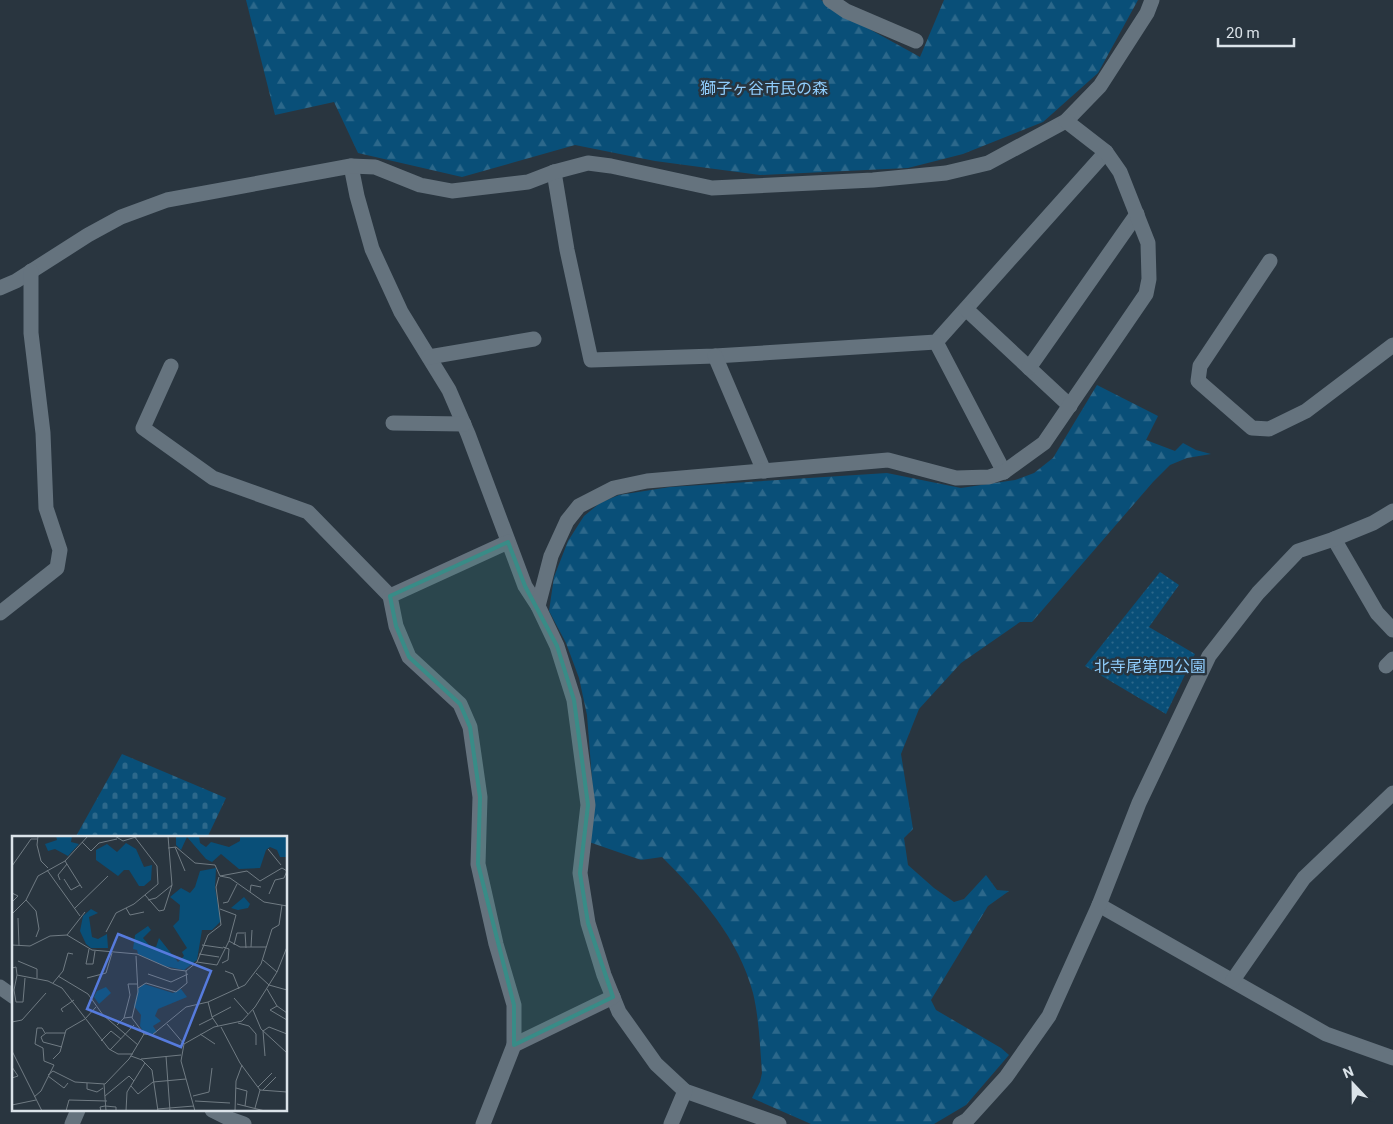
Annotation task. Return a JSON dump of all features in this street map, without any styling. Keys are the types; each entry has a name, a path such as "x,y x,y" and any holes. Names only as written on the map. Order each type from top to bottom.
{"street":[{"path":"830,0 846,11 916,41"},
{"path":"0,288 16,281 88,235 121,218 167,200 351,166 376,166 420,185 452,191 528,182 554,172 588,163 611,166 712,188 815,184 919,176 946,173 988,163 1066,121 1100,86 1147,13 1152,0"},
{"path":"538,606 551,556 567,521 579,506 614,488 647,480 888,460 956,478 989,477 1004,472 1044,444 1146,294 1149,279 1148,243 1120,172 1106,152 1066,121"},
{"path":"554,172 565,242 591,360 715,356 936,342 1106,152"},
{"path":"351,166 357,196 372,249 401,312 449,390 464,424 525,586 538,606 557,646 574,700 588,805 580,873 588,923 604,975 619,1012 656,1064 685,1091 780,1124"},
{"path":"1029,368 1137,214"},
{"path":"1270,261 1200,366 1198,381 1252,428 1269,429 1306,411 1393,344"},
{"path":"0,612 57,568 60,550 46,508 43,433 31,333 31,271"},
{"path":"966,309 1070,406"},
{"path":"429,357 534,339"},
{"path":"936,342 1004,472"},
{"path":"715,356 764,471"},
{"path":"171,366 142,428 212,478 308,512 390,596 396,626 409,657 460,704 470,727 480,797 478,864 496,944 514,1005 514,1045 483,1124"},
{"path":"393,423 464,424"},
{"path":"960,1124 967,1120 1006,1077 1049,1016 1099,905 1140,803 1209,656 1258,593 1298,551 1334,539 1393,511"},
{"path":"1334,539 1377,613 1393,630"},
{"path":"390,596 508,542"},
{"path":"1233,980 1304,878 1393,793"},
{"path":"1099,905 1326,1034 1393,1058"},
{"path":"0,987 12,996"},
{"path":"514,1045 613,997"},
{"path":"671,1124 685,1091"},
{"path":"72,1124 77,1112"},
{"path":"216,1112 230,1120 244,1124"}],"highlighted area":[{"path":"508,542 525,586 557,646 574,700 588,805 580,873 588,923 613,997 514,1045 514,1005 478,864 480,797 470,727 460,704 409,657 396,626 390,596"}],"green space":[{"name":"獅子ヶ谷市民の森","path":"246,0 821,0 920,57 944,0 1138,0 1098,73 1043,122 963,154 908,168 760,175 655,161 575,145 462,177 358,153 334,102 275,115"},
{"path":"1097,385 1158,416 1146,440 1175,451 1183,443 1196,450 1211,454 1187,458 1170,465 1153,482 1032,622 1020,622 961,663 919,709 901,754 913,829 904,838 908,865 934,888 954,902 964,899 986,875 997,890 1009,891 988,906 931,1000 936,1010 1001,1048 1009,1055 966,1105 934,1124 811,1124 752,1098 762,1073 758,1022 753,993 747,973 738,954 704,902 662,857 641,860 589,842 594,805 587,715 579,678 566,643 549,611 554,577 568,541 584,516 600,503 619,495 670,487 887,473 961,488 1015,480 1034,473 1053,458"},
{"name":"北寺尾第四公園","path":"1160,572 1179,585 1149,627 1195,654 1166,714 1085,666"},
{"path":"122,754 226,798 208,836 76,836"}]}
